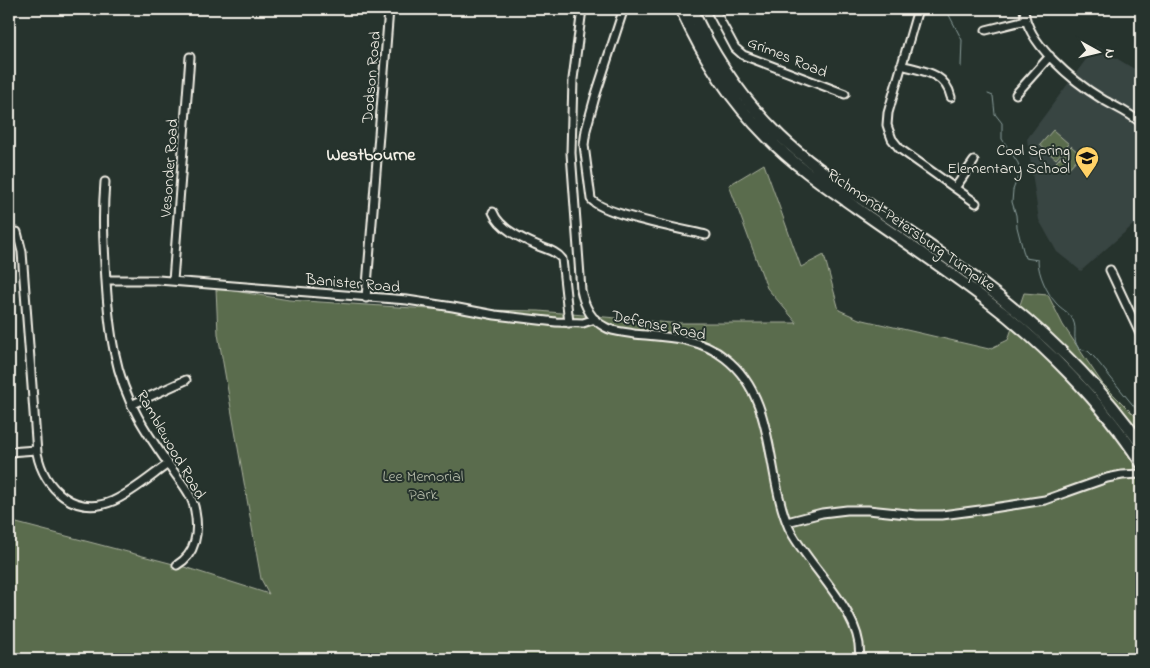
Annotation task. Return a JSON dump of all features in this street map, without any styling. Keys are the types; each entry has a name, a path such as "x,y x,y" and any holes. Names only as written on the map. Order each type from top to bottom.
{"highway":[{"name":"Richmond-Petersburg Turnpike","path":"681,9 708,62 734,100 768,138 805,171 1006,315 1069,374 1140,461"},
{"name":"Richmond-Petersburg Turnpike","path":"692,9 725,69 752,105 781,136 815,166 974,278 1030,322 1090,382 1141,444"}],"street":[{"name":"Dodson Road","path":"366,298 389,9"},
{"name":"Defense Road","path":"582,9 573,79 571,144 581,290 585,304 595,319 605,328 695,342 716,352 741,373 750,387 764,423 779,496 787,522 796,542 827,583 855,630 860,644 859,659"},
{"name":"Grimes Road","path":"714,9 738,52 845,94"},
{"path":"918,9 901,65 887,125 892,138 907,155 976,203"},
{"path":"1024,9 1026,20 1037,43 1050,56 1091,92 1140,118"},
{"path":"622,14 586,130 584,145 590,198 595,204 664,226 706,235"},
{"path":"986,30 1026,20"},
{"path":"1016,94 1050,56"},
{"name":"Vesonder Road","path":"173,281 190,57"},
{"path":"901,65 925,72 942,80 947,86 951,97"},
{"path":"571,144 584,145"},
{"path":"955,188 974,161"},
{"name":"Ramblewood Road","path":"104,182 102,223 106,280 113,348 121,379 131,405 147,433 189,494 193,503 196,520 192,552 184,561 177,565"},
{"path":"493,212 496,220 505,227 559,256 563,263 569,323"},
{"path":"17,232 22,252 36,450 41,470 50,484 62,496 83,504 99,504 114,500 168,464"},
{"path":"1110,270 1138,319 1141,336"},
{"name":"Banister Road","path":"106,280 173,281 425,303 495,315 569,323 583,323 595,319"},
{"path":"131,405 186,380"},
{"path":"9,452 36,450"},
{"path":"787,522 822,513 847,510 917,515 980,510 1045,500 1108,478 1140,474"}],"shaded area":[{"name":"Cool Spring Elementary School","path":"1096,46 1141,73 1141,218 1081,271 1057,252 1039,220 1027,139"}],"green space":[{"path":"1053,130 1069,144 1056,159 1040,145"},
{"path":"1071,146 1081,155 1066,171 1056,162"},
{"name":"Lee Memorial Park","path":"764,164 801,267 824,255 839,310 859,319 989,349 1008,340 1024,293 1048,295 1063,325 1102,383 1141,422 1141,659 9,659 9,521 181,566 269,594 261,579 218,334 216,288 289,300 429,309 539,311 671,323 797,323 767,288 729,185"}],"waterway":[{"path":"948,13 962,40 961,67"},
{"path":"988,94 993,96 995,114 1002,123 1002,139 1018,163 1020,171 1013,190 1012,202 1025,258 1038,260 1041,277 1049,294 1073,320 1075,341 1079,349 1088,351 1094,357 1141,415"}],"place":[{"name":"Cool Spring Elementary School","path":"1087,179"}],"district":[{"name":"Westbourne","path":"371,154"}]}
